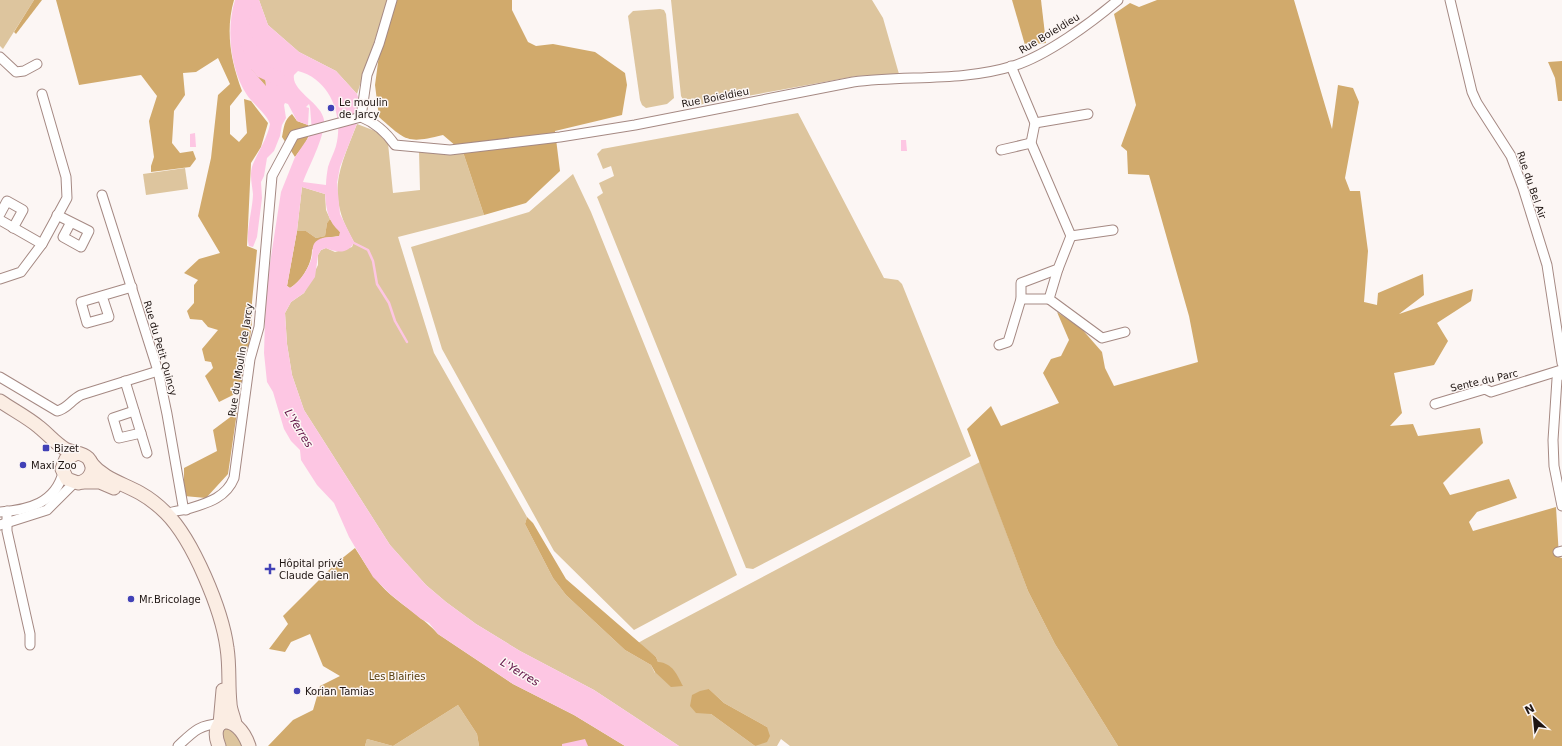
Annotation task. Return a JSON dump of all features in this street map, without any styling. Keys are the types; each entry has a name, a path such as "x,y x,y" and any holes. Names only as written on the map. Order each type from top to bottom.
{"main road":[{"path":"0,402 38,426 61,446 85,456 104,476 140,493 167,514 176,524 210,590 220,618 227,647 230,705 235,724"},
{"path":"0,410 34,432 52,447 63,467 67,479 78,483 100,482 145,503 168,525 182,547 206,599 218,637 223,671 220,724 217,735 219,746"},
{"path":"63,467 68,457 77,453"},
{"path":"78,483 91,473 91,463"},
{"path":"220,724 226,721 235,724 242,731 249,746"}],"street":[{"path":"361,117 367,76 379,44 392,0"},
{"name":"Rue Boieldieu","path":"361,117 371,121 386,132 396,145 450,150 598,131 853,82 875,79 944,76 982,72 1011,66 1036,56 1084,25 1118,0"},
{"name":"Rue du Bel Air","path":"1450,0 1472,92 1477,103 1511,156 1545,258 1562,368"},
{"path":"0,57 16,72 24,71 37,64"},
{"path":"1011,66 1036,123 1031,143 1071,236 1058,269 1049,299"},
{"path":"0,279 21,272 42,244 67,198 66,176 42,94"},
{"path":"1036,123 1088,114"},
{"name":"Rue du Moulin de Jarcy","path":"167,514 174,510 186,510 219,498 226,492 234,478 250,359 259,327 272,176 294,135 361,117"},
{"path":"1001,150 1031,143"},
{"name":"Rue du Petit Quincy","path":"102,195 158,371 186,510"},
{"path":"0,214 7,201 23,210 13,228"},
{"path":"57,215 71,222"},
{"path":"0,220 42,244"},
{"path":"1071,236 1113,230"},
{"path":"999,345 1008,342 1021,299 1021,283 1058,269"},
{"path":"102,296 132,287"},
{"path":"1021,299 1049,299 1102,338 1124,332"},
{"path":"1562,368 1557,379 1553,440 1554,466 1562,506"},
{"name":"Sente du Parc","path":"1435,404 1485,389 1491,392 1562,368"},
{"path":"0,376 57,411 65,410 73,399 81,395 158,371"},
{"path":"125,381 147,453"},
{"path":"134,411 113,418 119,438 141,432"},
{"path":"30,645 30,634 4,524 4,512 36,506 45,501 60,484 63,467"},
{"path":"4,524 47,510 78,483"},
{"path":"176,524 186,510"},
{"path":"178,746 200,727 208,724 220,724"}],"shaded area":[{"path":"0,0 34,0 3,49 0,46"},
{"path":"259,0 388,0 357,94 336,71 299,52 268,25"},
{"path":"671,0 872,0 883,18 899,74 857,76 687,107 681,96"},
{"path":"664,10 666,14 674,98 667,104 646,108 642,105 640,100 628,16 633,11"},
{"path":"798,113 884,278 898,280 902,284 971,456 753,569 746,568 597,197 603,193 599,183 614,176 611,166 603,169 597,154 602,149"},
{"path":"357,124 378,132 388,143 393,193 420,190 419,152 463,152 484,215 398,237 434,353 527,517 525,524 553,578 566,595 625,650 651,665 655,673 658,662 656,657 638,643 980,462 1028,591 1055,644 1118,746 790,746 781,739 777,746 755,746 679,746 594,690 520,651 476,624 446,602 426,585 390,545 304,410 292,375 287,344 285,313 291,302 304,293 318,265 318,255 321,250 326,248 335,252 352,247 354,242 345,225 340,210 338,183 340,170","holes":["709,689 724,703 767,727 755,746 711,714"]},
{"path":"185,168 188,189 146,195 143,174"},
{"path":"573,174 591,212 737,575 634,630 554,551 442,349 411,247 529,212"},
{"path":"302,187 325,194 326,210 330,219 327,223 325,236 316,238 306,231 297,231"},
{"path":"458,705 477,734 479,746 393,746"},
{"path":"232,726 243,746 225,746 222,731 224,727"},
{"path":"367,739 393,746 365,746"}],"green space":[{"path":"34,0 42,0 16,34 14,32"},
{"path":"56,0 234,0 230,23 230,46 242,91 230,106 230,134 239,142 247,133 244,99 251,101 268,123 261,147 251,163 247,246 257,250 252,302 252,323 243,390 219,402 205,376 213,368 211,362 205,361 202,349 218,330 208,327 202,320 190,319 187,311 194,303 194,285 198,280 184,273 199,259 220,253 198,216 211,158 218,95 230,84 218,58 196,72 183,73 185,95 174,111 172,143 180,153 193,151 196,159 190,167 151,172 154,157 149,121 157,96 141,75 79,85"},
{"path":"389,0 512,0 512,10 528,42 536,46 553,44 595,52 625,73 627,85 622,115 555,131 560,171 526,203 484,215 463,152 443,135 414,140 402,136 379,117 375,85 385,11"},
{"path":"1012,0 1041,0 1046,43 1025,45"},
{"path":"1157,0 1294,0 1332,129 1338,85 1353,88 1359,102 1345,178 1350,191 1360,191 1368,251 1364,302 1377,305 1378,293 1423,274 1424,295 1399,314 1473,289 1471,301 1437,323 1448,341 1434,365 1394,373 1402,413 1390,426 1413,424 1418,436 1480,428 1483,443 1443,483 1450,495 1509,479 1517,498 1477,512 1469,522 1473,531 1556,507 1559,557 1562,558 1562,746 1118,746 1055,644 1028,591 967,429 991,406 1001,426 1059,403 1043,373 1051,359 1061,356 1069,340 1057,312 1081,328 1102,352 1105,368 1114,386 1198,362 1189,316 1149,175 1128,174 1127,151 1121,146 1136,105 1114,14 1130,3 1139,7"},
{"path":"247,44 257,58 262,69 266,81 266,87 251,69"},
{"path":"1562,61 1562,101 1558,101 1555,78 1548,62"},
{"path":"292,114 297,121 308,125 309,130 306,142 295,157 282,137 286,121"},
{"path":"330,219 340,232 340,236 323,238 312,250 312,255 306,272 290,288 287,286 297,231 306,231 316,238 325,236 327,223"},
{"path":"237,412 228,474 206,498 184,496 184,468 217,451 213,430"},
{"path":"527,517 533,523 566,579 656,657 658,662 671,667 683,686 671,687 655,672 651,665 625,650 566,595 553,578 525,524"},
{"name":"Les Blairies","path":"355,548 371,573 385,590 427,623 438,634 513,684 574,715 625,746 479,746 477,734 458,705 393,746 367,739 365,746 268,746 293,720 313,710 320,686 340,676 323,666 310,634 291,642 285,652 269,649 288,624 283,616 335,564"},
{"path":"709,689 724,703 767,727 770,736 767,742 755,746 711,714 696,713 690,706 692,695"}],"water":[{"path":"235,0 259,0 268,25 299,52 336,71 357,94 360,103 358,121 340,167 337,183 340,214 354,242 349,249 342,251 334,251 326,248 321,250 318,255 315,277 304,293 291,302 285,313 287,344 292,375 304,410 390,545 426,585 476,624 520,651 594,690 679,746 625,746 574,715 513,684 438,634 429,623 421,619 390,594 373,577 349,537 334,503 317,485 301,460 300,450 291,441 284,429 273,392 267,382 264,353 266,289 281,192 295,157 312,132 310,107 309,104 306,107 309,108 308,125 297,121 288,104 285,103 284,105 286,118 282,125 280,136 274,151 267,158 264,176 261,182 262,198 257,237 253,247 249,246 248,235 253,200 251,172 255,159 265,140 270,124 266,116 247,95 237,74 231,49 230,36 232,11","holes":["247,45 251,48 260,63 266,81 266,86 251,69","298,71 309,75 319,82 332,100 336,111 338,134 336,146 328,167 326,185 303,182 322,135 324,120 318,108 297,86 294,81 294,75","302,187 325,194 328,215 330,220 340,232 339,236 323,238 316,242 313,246 311,261 306,270 301,278 290,288 287,286 297,231"]},
{"path":"195,133 196,147 190,147 190,134"},
{"path":"901,140 906,140 907,151 901,151"},
{"path":"585,739 588,746 562,746 562,744"}],"waterway":[{"name":"L'Yerres","path":"245,0 242,23 243,35 250,47 253,61 262,71 279,79"},
{"path":"352,242 368,250 373,261 377,284 389,303 395,321 407,342"}],"place":[{"name":"Le moulin de Jarcy","path":"331,108"},
{"name":"Bizet","path":"46,448"},
{"name":"Maxi Zoo","path":"23,465"},
{"name":"Hôpital privé Claude Galien","path":"270,569"},
{"name":"Mr.Bricolage","path":"131,599"},
{"name":"Korian Tamias","path":"297,691"}]}
